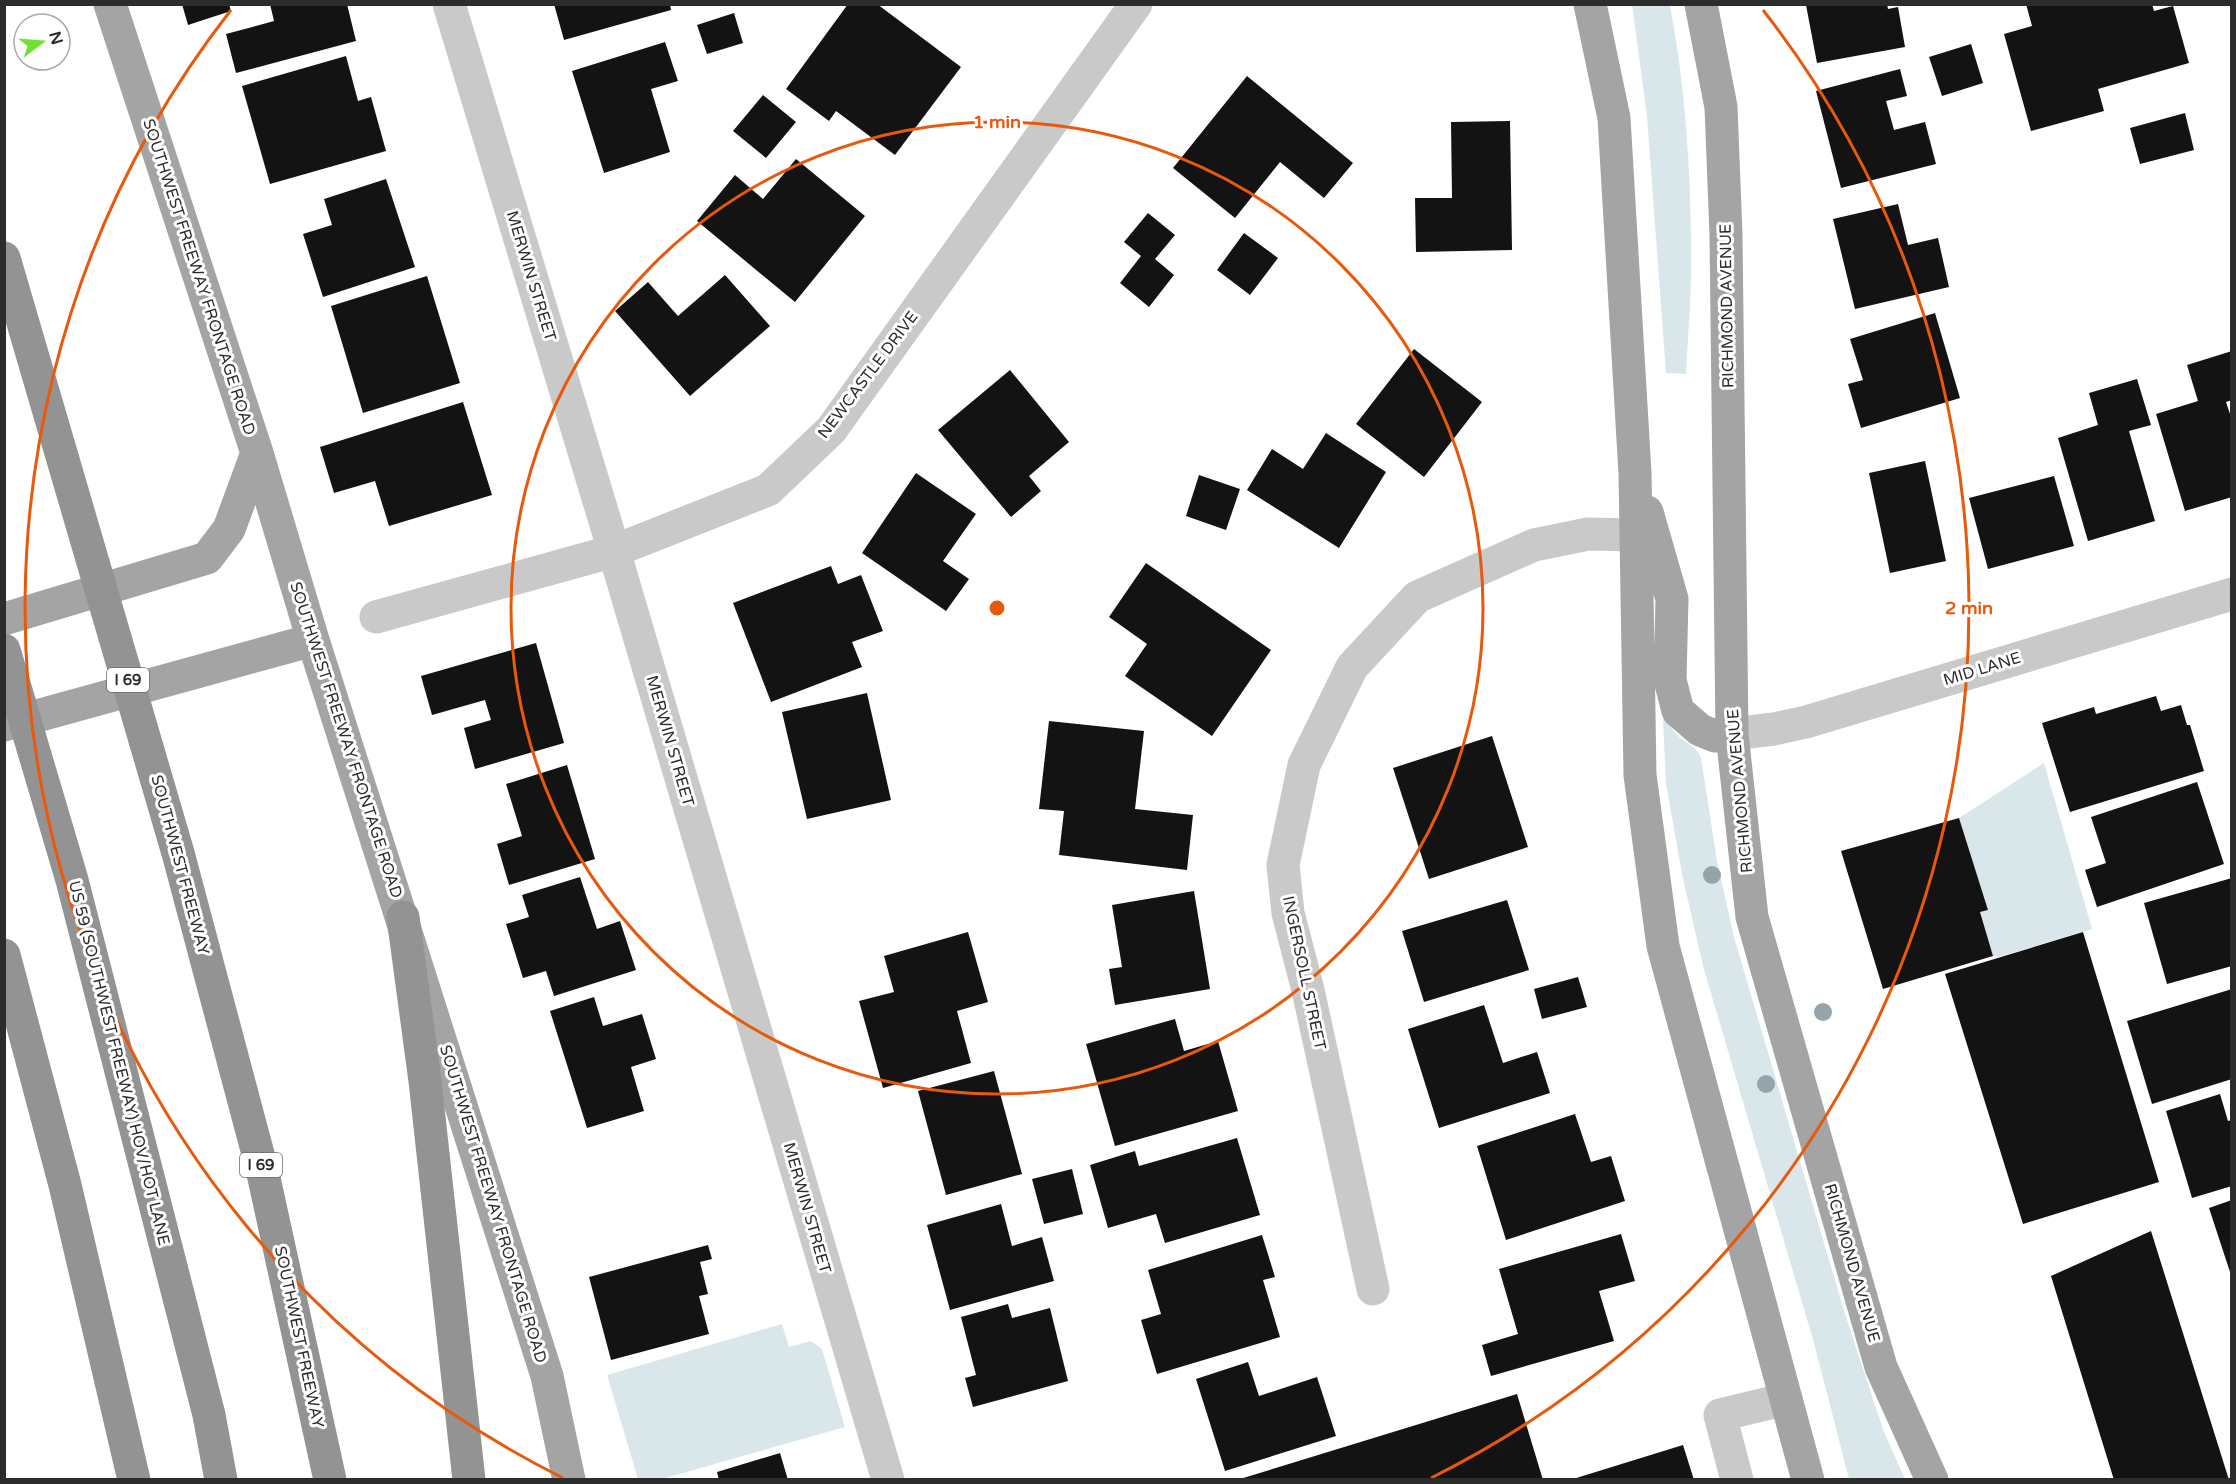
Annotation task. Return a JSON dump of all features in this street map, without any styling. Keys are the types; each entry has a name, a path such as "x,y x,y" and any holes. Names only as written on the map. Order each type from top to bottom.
{"highway":[{"name":"SOUTHWEST FREEWAY","path":"4,258 178,853 262,1169 330,1479"},
{"name":"US 59 (SOUTHWEST FREEWAY) HOV/HOT LANE","path":"4,650 72,880 209,1415 221,1479"},
{"path":"403,916 425,1081 469,1479"},
{"path":"4,956 65,1185 134,1479"}],"main road":[{"name":"SOUTHWEST FREEWAY FRONTAGE ROAD","path":"110,4 257,453 547,1376 569,1479"},
{"path":"1590,4 1614,118 1635,473 1640,775 1663,946 1808,1479"},
{"name":"RICHMOND AVENUE","path":"1701,4 1721,107 1726,235 1731,734 1752,917 1881,1366 1932,1479"},
{"path":"4,620 207,558 229,529 257,453"},
{"path":"1635,473 1672,599 1670,680 1678,711 1700,730 1715,736 1731,734"},
{"path":"4,725 314,640"}],"street":[{"name":"MERWIN STREET","path":"449,4 614,551 888,1479"},
{"name":"NEWCASTLE DRIVE","path":"376,617 614,551 768,490 831,430 1136,4"},
{"name":"INGERSOLL STREET","path":"1373,1289 1308,990 1288,913 1283,865 1304,765 1352,668 1417,597 1534,545 1588,534 1636,535"},
{"name":"MID LANE","path":"1731,734 1774,729 1806,722 2232,594"},
{"path":"1737,1479 1720,1415 1786,1399"}],"shaded area":[{"path":"1632,5 1670,5 1675,35 1683,96 1690,188 1691,281 1686,374 1666,373 1647,116"},
{"path":"1663,719 1666,719 1675,733 1695,749 1701,758 1717,861 1734,937 1845,1314 1884,1432 1905,1479 1849,1479 1814,1343 1703,966 1682,874 1666,784"},
{"path":"2044,763 2092,929 1999,957 1993,956 1980,912 1988,910 1959,818"},
{"path":"782,1324 789,1347 811,1341 822,1349 845,1427 662,1479 638,1479 607,1375"}],"building":[{"path":"182,4 229,4 231,11 188,25"},
{"path":"270,4 347,4 356,41 236,73 226,34 274,21"},
{"path":"554,4 670,4 671,10 564,40"},
{"path":"848,4 877,4 961,67 895,155 836,111 829,121 786,89"},
{"path":"1887,4 1888,9 1898,7 1905,47 1817,63 1806,5"},
{"path":"2026,4 2152,4 2154,11 2173,6 2189,63 2098,89 2104,111 2031,131 2004,34 2032,26"},
{"path":"734,13 743,43 707,54 697,25"},
{"path":"665,42 678,81 651,89 670,152 604,173 572,71"},
{"path":"1971,44 1983,83 1942,96 1929,57"},
{"path":"346,56 358,101 371,97 386,151 270,184 242,86"},
{"path":"1900,69 1907,96 1886,101 1894,130 1925,122 1936,164 1841,188 1816,91"},
{"path":"1247,76 1353,163 1324,198 1280,162 1235,218 1173,168"},
{"path":"763,95 796,122 766,158 733,131"},
{"path":"2185,113 2194,150 2140,164 2130,128"},
{"path":"1510,121 1512,250 1416,252 1415,198 1452,198 1451,122"},
{"path":"796,159 865,216 795,302 697,221 735,175 763,199"},
{"path":"386,179 415,267 323,297 303,234 332,225 324,199"},
{"path":"1898,204 1908,245 1938,238 1949,287 1855,309 1833,219"},
{"path":"1148,213 1175,235 1155,259 1174,275 1149,307 1120,283 1141,256 1124,242"},
{"path":"1244,233 1278,258 1250,295 1217,270"},
{"path":"725,275 770,326 690,396 615,311 648,282 678,316"},
{"path":"427,276 460,383 363,413 331,306"},
{"path":"1935,313 1960,398 1861,428 1848,384 1863,380 1850,339"},
{"path":"1414,349 1482,402 1424,477 1356,424"},
{"path":"2232,351 2232,400 2226,402 2232,420 2232,497 2185,511 2156,414 2198,401 2187,365"},
{"path":"1010,370 1069,442 1029,476 1041,491 1011,517 938,430"},
{"path":"2137,379 2151,425 2129,431 2155,521 2088,541 2058,438 2098,425 2089,393"},
{"path":"463,402 492,495 389,526 375,481 334,493 320,447"},
{"path":"1326,433 1386,472 1339,548 1247,490 1272,449 1303,469"},
{"path":"1925,461 1946,561 1890,573 1869,473"},
{"path":"916,473 976,514 943,561 969,579 946,611 862,553"},
{"path":"1199,475 1240,489 1226,530 1186,516"},
{"path":"2054,476 2074,546 1988,569 1969,498"},
{"path":"1146,563 1271,650 1212,736 1125,676 1147,644 1109,617"},
{"path":"831,566 838,584 861,575 883,631 852,642 862,667 771,702 733,603"},
{"path":"536,643 564,743 475,769 464,728 491,720 485,700 432,715 421,676"},
{"path":"867,693 891,800 807,819 782,712"},
{"path":"2156,696 2161,711 2181,705 2187,725 2190,725 2204,771 2070,812 2042,723 2094,707 2096,714"},
{"path":"1049,721 1144,731 1135,809 1193,815 1187,870 1059,855 1064,811 1039,809"},
{"path":"1492,736 1528,847 1429,879 1393,768"},
{"path":"567,765 595,859 509,885 497,844 522,836 506,784"},
{"path":"2197,782 2224,864 2097,907 2085,870 2106,863 2091,817"},
{"path":"1959,818 1988,910 1980,912 1993,956 1883,989 1841,851"},
{"path":"580,877 597,929 620,921 636,970 554,996 546,971 523,978 506,924 529,917 522,895"},
{"path":"2232,878 2232,966 2167,984 2144,903"},
{"path":"1194,891 1210,989 1115,1005 1109,969 1122,967 1112,905"},
{"path":"1507,900 1529,970 1424,1002 1402,931"},
{"path":"968,932 988,1002 957,1011 971,1063 883,1088 859,1001 894,992 884,956"},
{"path":"2083,932 2159,1182 2023,1224 1945,974"},
{"path":"1578,977 1587,1007 1542,1019 1534,989"},
{"path":"2232,989 2232,1079 2152,1104 2127,1021"},
{"path":"594,997 603,1026 642,1014 656,1059 631,1067 644,1111 587,1128 550,1011"},
{"path":"1484,1005 1503,1063 1537,1052 1550,1093 1439,1128 1408,1029"},
{"path":"1175,1019 1184,1051 1218,1041 1238,1111 1115,1146 1086,1044"},
{"path":"994,1071 1022,1174 946,1195 918,1091"},
{"path":"2220,1094 2228,1121 2232,1120 2232,1186 2192,1198 2166,1111"},
{"path":"1575,1114 1591,1162 1611,1156 1625,1201 1506,1240 1477,1146"},
{"path":"1237,1138 1260,1215 1165,1243 1156,1214 1108,1228 1090,1165 1135,1151 1139,1166"},
{"path":"1072,1169 1083,1214 1044,1224 1032,1179"},
{"path":"2232,1200 2232,1275 2231,1275 2209,1208"},
{"path":"1001,1204 1012,1246 1042,1237 1054,1281 950,1310 927,1225"},
{"path":"2151,1231 2229,1480 2114,1480 2051,1276"},
{"path":"1621,1234 1635,1281 1599,1291 1614,1341 1491,1376 1482,1345 1518,1334 1499,1269"},
{"path":"1262,1235 1275,1277 1263,1280 1280,1337 1157,1374 1141,1320 1161,1314 1148,1270"},
{"path":"708,1245 712,1259 700,1262 708,1294 699,1296 709,1334 611,1360 589,1277"},
{"path":"1008,1304 1012,1318 1050,1308 1068,1381 973,1407 965,1378 976,1375 961,1317"},
{"path":"1248,1362 1259,1396 1317,1377 1336,1436 1225,1471 1196,1379"},
{"path":"1517,1394 1543,1480 1240,1480 1240,1479"},
{"path":"1683,1445 1694,1480 1573,1480 1573,1479"},
{"path":"780,1453 788,1480 719,1480 717,1472"}]}
